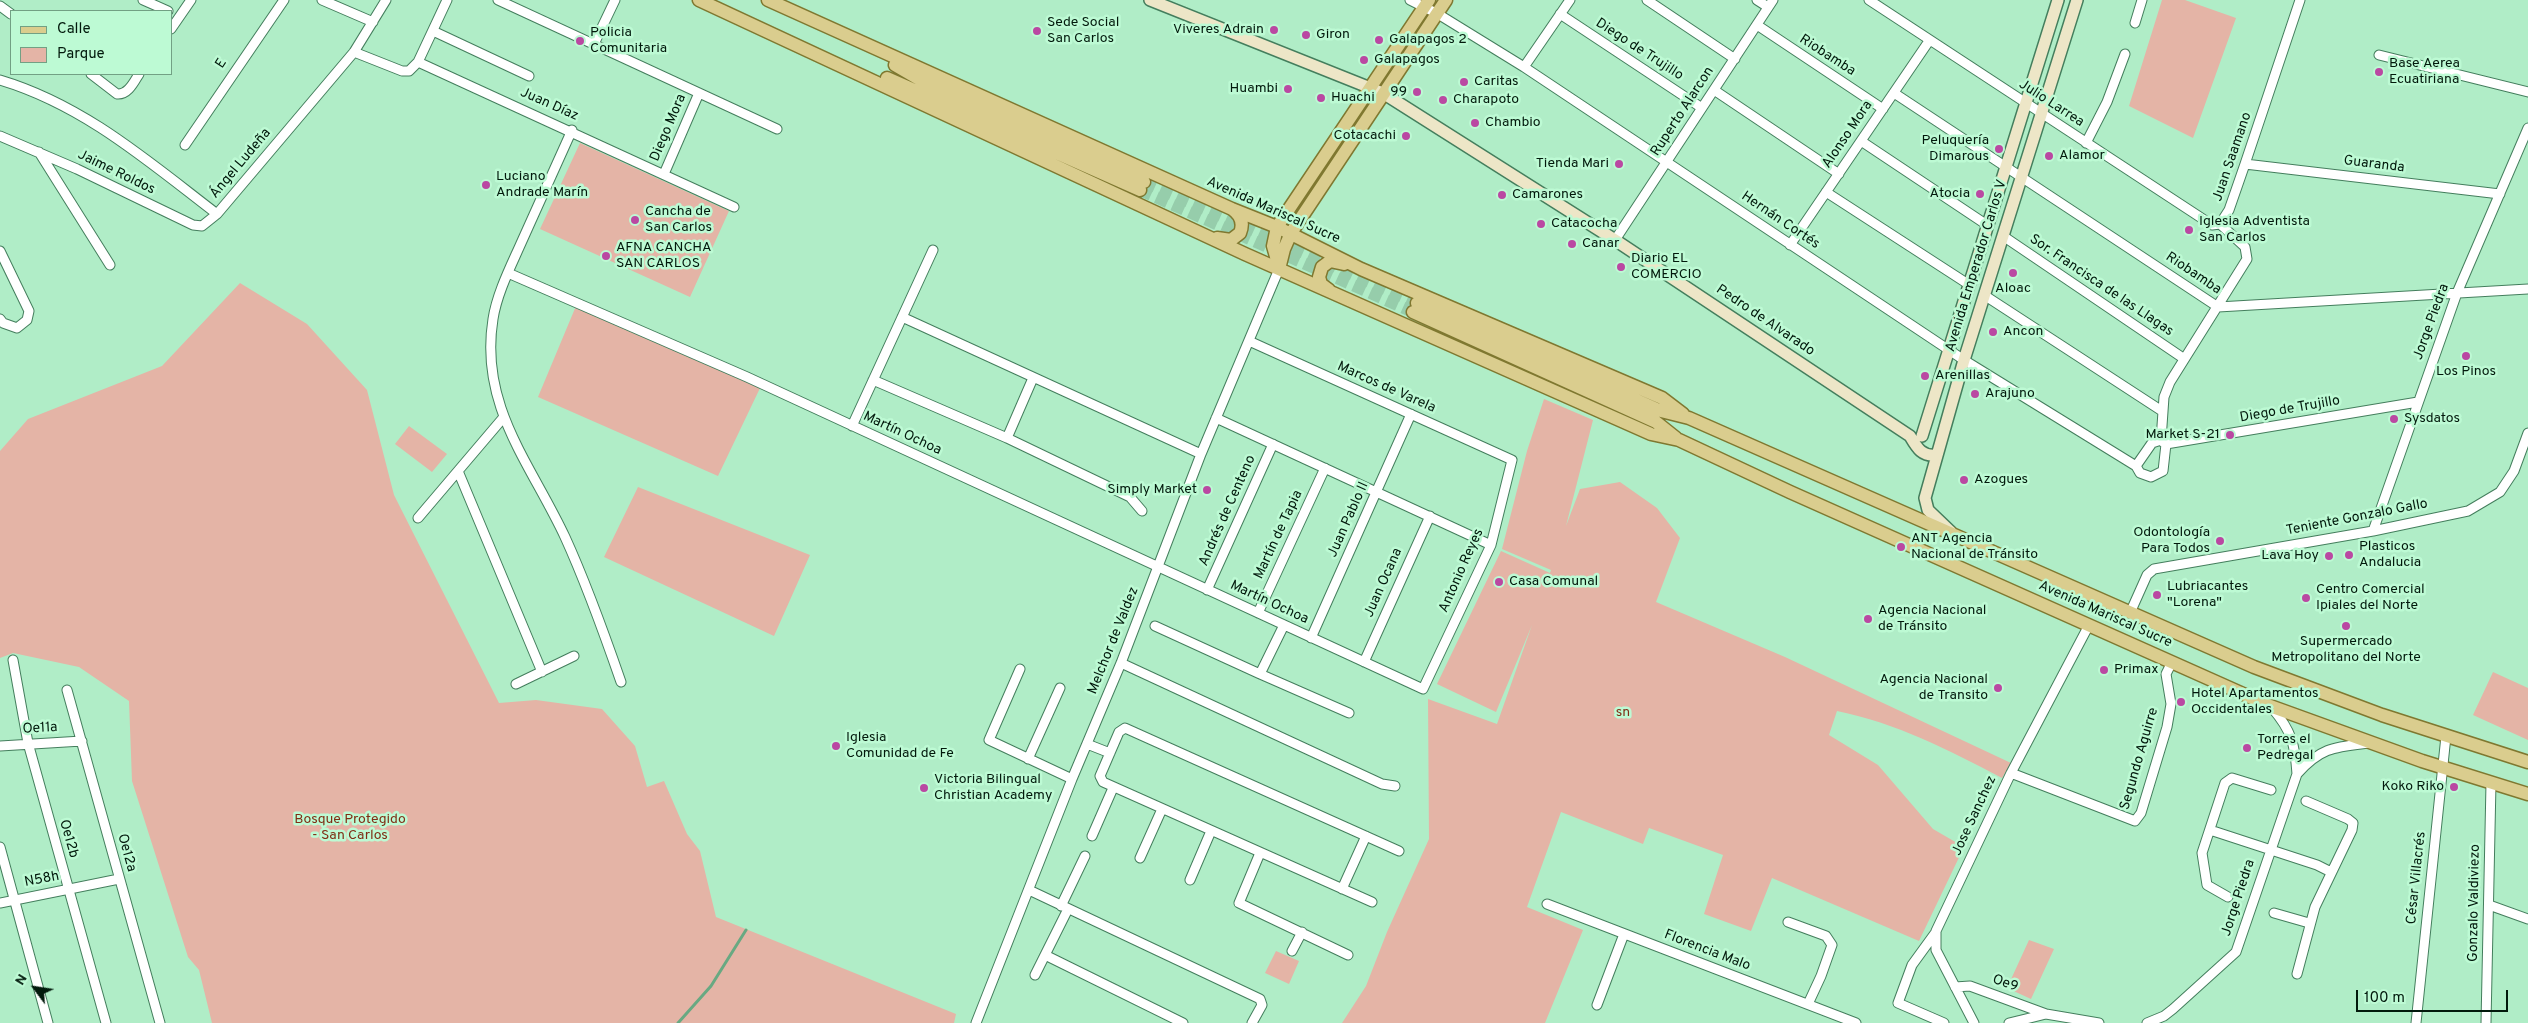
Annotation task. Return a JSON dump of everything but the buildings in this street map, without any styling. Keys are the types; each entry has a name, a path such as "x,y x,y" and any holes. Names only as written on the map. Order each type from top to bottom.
{"main road":[{"name":"Avenida Mariscal Sucre","path":"699,0 1331,292 1651,434 1679,440"},
{"name":"Avenida Mariscal Sucre","path":"768,0 1232,209 1292,233 1361,269 1662,398 1689,418"},
{"name":"Pedro de Alvarado","path":"1150,0 1383,93 1615,240 1916,436 1929,438 1938,451 1929,456 1922,453 1916,436"},
{"path":"1280,269 1284,249 1292,233 1446,0"},
{"name":"Avenida Emperador Carlos V","path":"1916,436 1948,349 2058,0"},
{"name":"Avenida Emperador Carlos V","path":"1951,533 1928,510 1925,504 1964,360 2077,0"},
{"path":"1280,269 1274,246 1278,227 1427,4"},
{"name":"Avenida Mariscal Sucre","path":"835,62 864,68 1142,186 919,80 842,34"},
{"path":"1205,235 1225,240 1237,238 1242,228 1242,222 1237,212 1232,209"},
{"path":"1331,292 1321,284 1318,277 1326,263 1338,262 1361,269"},
{"name":"Avenida Mariscal Sucre","path":"2528,762 2382,716 2254,667 1689,418 1661,411 1415,308 1656,422 1679,440 1790,492 2270,706 2443,768 2528,794"}],"street":[{"path":"143,0 166,10"},
{"path":"172,28 192,0"},
{"name":"E","path":"185,145 284,0"},
{"path":"322,0 373,22"},
{"name":"Ángel Ludeña","path":"0,80 23,87 77,112 114,135 217,214 354,52 386,0"},
{"path":"354,52 409,72 418,62 447,0"},
{"path":"498,0 778,129"},
{"path":"594,44 615,0"},
{"name":"Hernán Cortés","path":"1410,0 1427,4 1438,14 1524,67 1667,161 1964,360 2136,466 2140,473 2146,476 2156,476 2163,471 2163,442"},
{"path":"1524,67 1570,0"},
{"path":"1647,0 1735,59"},
{"path":"1757,0 1771,4"},
{"name":"Julio Larrea","path":"1869,0 2212,225 2220,224"},
{"path":"2135,22 2142,0"},
{"name":"Juan Saamano","path":"2220,224 2229,210 2300,0"},
{"name":"Ruperto Alarcon","path":"1615,240 1771,4"},
{"path":"172,13 180,17"},
{"name":"Diego de Trujillo","path":"1560,14 1702,108"},
{"name":"Riobamba","path":"1757,25 1883,109"},
{"path":"433,31 529,76"},
{"name":"Alonso Mora","path":"1790,245 1929,41"},
{"path":"2086,143 2107,102 2125,54"},
{"path":"2379,55 2528,92"},
{"name":"Juan Díaz","path":"418,62 572,130 734,207"},
{"path":"92,75 118,94 126,92 139,75"},
{"path":"1714,90 1839,174"},
{"name":"Diego Mora","path":"664,174 699,93"},
{"name":"Riobamba","path":"1894,93 2218,307 2528,289"},
{"name":"Jorge Piedra","path":"2373,531 2457,293 2528,128"},
{"path":"572,130 508,273 493,316 489,345 492,375 503,418 577,563 621,682"},
{"name":"Jaime Roldos","path":"0,136 39,152 193,225 202,226 217,214"},
{"path":"1861,141 1987,225"},
{"path":"39,152 110,265"},
{"name":"Guaranda","path":"2245,164 2500,194"},
{"path":"1826,192 1968,284"},
{"path":"2136,466 2152,443 2163,442 2162,411 2170,382 2183,358 2246,262 2248,255 2245,247 2220,224"},
{"name":"Sor. Francisca de las Llagas","path":"2003,236 2183,358"},
{"path":"852,426 933,250"},
{"path":"0,251 29,311 27,320 17,328 3,323 0,319"},
{"name":"Melchor de Valdez","path":"976,1023 1072,779 1121,664 1200,454 1280,269"},
{"name":"Martín Ochoa","path":"508,273 852,426 1423,689"},
{"path":"1984,295 2162,411"},
{"path":"902,317 1200,454"},
{"name":"Marcos de Varela","path":"1249,341 1512,460"},
{"path":"1007,438 1033,378"},
{"path":"873,380 1007,438 1130,497 1142,511"},
{"name":"Diego de Trujillo","path":"2163,442 2418,402"},
{"name":"Juan Pablo II","path":"1311,638 1411,414"},
{"path":"418,518 503,418"},
{"path":"1216,418 1491,545"},
{"name":"Teniente Gonzalo Gallo","path":"2130,613 2150,571 2373,531 2468,511 2500,492 2514,472 2528,433"},
{"name":"Andrés de Centeno","path":"1207,590 1273,444"},
{"name":"Antonio Reyes","path":"1423,689 1491,545 1512,460"},
{"name":"Martín de Tapia","path":"1258,613 1324,468"},
{"path":"458,471 542,672"},
{"name":"Juan Ocana","path":"1364,662 1430,516"},
{"path":"1260,674 1284,625"},
{"name":"Jose Sanchez","path":"1944,1023 1898,1003 1912,965 1936,931 2011,772 2089,625"},
{"path":"1155,626 1349,713"},
{"path":"516,684 574,656"},
{"name":"Oe12b","path":"13,660 28,743 106,1023"},
{"name":"Segundo Aguirre","path":"2011,772 2135,821 2141,813 2167,728 2171,704 2166,674 2172,662"},
{"path":"1121,664 1382,784 1395,786"},
{"path":"1020,669 990,740 1072,779"},
{"path":"1028,759 1060,688"},
{"name":"Oe12a","path":"67,690 160,1023"},
{"name":"Jorge Piedra","path":"2270,706 2284,721 2295,744 2297,774"},
{"path":"1372,902 1114,788 1100,779 1119,732 1125,728 1399,851"},
{"name":"César Villacrés","path":"2416,1023 2446,736"},
{"name":"Oe11a","path":"0,746 28,743 82,742"},
{"name":"Jorge Piedra","path":"2147,1023 2164,1016 2173,1009 2236,952 2297,774 2310,760 2324,751 2374,743"},
{"path":"1087,744 1110,753"},
{"path":"2228,897 2208,885 2202,853 2227,779 2232,778 2271,790"},
{"name":"Gonzalo Valdiviezo","path":"2486,1023 2491,782"},
{"path":"1092,836 1114,788"},
{"path":"2297,974 2308,938 2309,923 2352,830 2353,822 2306,801"},
{"path":"1140,858 1162,809"},
{"path":"2210,830 2317,864 2331,872"},
{"path":"1190,880 1211,831"},
{"path":"1342,889 1366,836"},
{"path":"0,847 48,1023"},
{"path":"1260,853 1239,903 1348,955"},
{"path":"1035,975 1085,856"},
{"name":"N58h","path":"0,903 119,879"},
{"path":"1029,890 1260,999 1262,1005 1252,1023"},
{"name":"Florencia Malo","path":"1547,904 1856,1023"},
{"path":"2489,905 2528,919"},
{"path":"2274,913 2309,923"},
{"path":"1788,922 1826,936 1832,944 1822,976 1808,1004"},
{"path":"1936,931 1936,950 1970,1021"},
{"path":"1292,951 1302,932"},
{"path":"1597,1005 1624,934"},
{"path":"1045,955 1183,1023"},
{"name":"Oe9","path":"1955,987 1970,986 2046,1014"},
{"path":"2009,1023 2046,1014 2099,1023"}],"green space":[{"path":"2162,0 2185,0 2236,18 2193,138 2129,106"},
{"name":"Cancha de San Carlos","path":"580,143 729,211 690,297 540,229"},
{"name":"Bosque Protegido - San Carlos","path":"240,283 307,324 367,390 394,495 499,703 536,700 602,709 635,746 647,787 664,781 687,834 700,851 716,917 956,1014 954,1023 212,1023 199,970 188,957 132,781 129,701 79,667 13,653 0,658 0,451 28,419 162,366"},
{"path":"576,306 761,386 718,476 538,397"},
{"name":"sn","path":"1544,399 1593,420 1566,526 1580,489 1620,482 1657,508 1680,538 1656,602 1785,657 2011,763 2002,778 1962,757 1901,730 1837,711 1829,735 1878,765 1933,829 1964,847 1919,941 1772,878 1751,931 1704,914 1723,855 1649,828 1643,844 1561,812 1527,907 1583,930 1545,1023 1342,1023 1366,986 1387,932 1429,839 1428,699 1497,724 1532,625 1496,712 1437,684 1501,551 1550,573 1551,570 1502,549 1527,451"},
{"path":"409,426 447,454 432,472 395,444"},
{"path":"638,487 810,555 774,636 604,557"},
{"path":"2493,672 2528,688 2528,740 2473,715"},
{"path":"2029,940 2054,949 2031,999 2007,988"},
{"path":"1276,951 1299,961 1289,984 1265,973"}],"waterway":[{"path":"678,1023 711,986 746,930"}],"tunnel":[{"path":"1144,182 1417,303"},
{"path":"1140,190 1413,312"}],"place":[{"name":"Viveres Adrain","path":"1274,30"},
{"name":"Sede Social San Carlos","path":"1037,31"},
{"name":"Giron","path":"1306,35"},
{"name":"Galapagos 2","path":"1379,40"},
{"name":"Policia Comunitaria","path":"580,41"},
{"name":"Galapagos","path":"1364,60"},
{"name":"Base Aerea Ecuatiriana","path":"2379,72"},
{"name":"Caritas","path":"1464,82"},
{"name":"Huambi","path":"1288,89"},
{"name":"99","path":"1417,92"},
{"name":"Huachi","path":"1321,98"},
{"name":"Charapoto","path":"1443,100"},
{"name":"Chambio","path":"1475,123"},
{"name":"Cotacachi","path":"1406,136"},
{"name":"Peluquería Dimarous","path":"1999,149"},
{"name":"Alamor","path":"2049,156"},
{"name":"Tienda Mari","path":"1619,164"},
{"name":"Luciano Andrade Marín","path":"486,185"},
{"name":"Atocia","path":"1980,194"},
{"name":"Camarones","path":"1502,195"},
{"name":"Cancha de San Carlos","path":"635,220"},
{"name":"Catacocha","path":"1541,224"},
{"name":"Iglesia Adventista San Carlos","path":"2189,230"},
{"name":"Canar","path":"1572,244"},
{"name":"AFNA CANCHA SAN CARLOS","path":"606,256"},
{"name":"Diario EL COMERCIO","path":"1621,267"},
{"name":"Aloac","path":"2013,273"},
{"name":"Ancon","path":"1993,332"},
{"name":"Los Pinos","path":"2466,356"},
{"name":"Arenillas","path":"1925,376"},
{"name":"Arajuno","path":"1975,394"},
{"name":"Sysdatos","path":"2394,419"},
{"name":"Market S-21","path":"2230,435"},
{"name":"Azogues","path":"1964,480"},
{"name":"Simply Market","path":"1207,490"},
{"name":"Odontología Para Todos","path":"2220,541"},
{"name":"ANT Agencia Nacional de Tránsito","path":"1901,547"},
{"name":"Plasticos Andalucia","path":"2349,555"},
{"name":"Lava Hoy","path":"2329,556"},
{"name":"Casa Comunal","path":"1499,582"},
{"name":"Lubriacantes \"Lorena\"","path":"2157,595"},
{"name":"Centro Comercial Ipiales del Norte","path":"2306,598"},
{"name":"Agencia Nacional de Tránsito","path":"1868,619"},
{"name":"Supermercado Metropolitano del Norte","path":"2346,626"},
{"name":"Primax","path":"2104,670"},
{"name":"Agencia Nacional de Transito","path":"1998,688"},
{"name":"Hotel Apartamentos Occidentales","path":"2181,702"},
{"name":"Iglesia Comunidad de Fe","path":"836,746"},
{"name":"Torres el Pedregal","path":"2247,748"},
{"name":"Koko Riko","path":"2454,787"},
{"name":"Victoria Bilingual Christian Academy","path":"924,788"}]}
